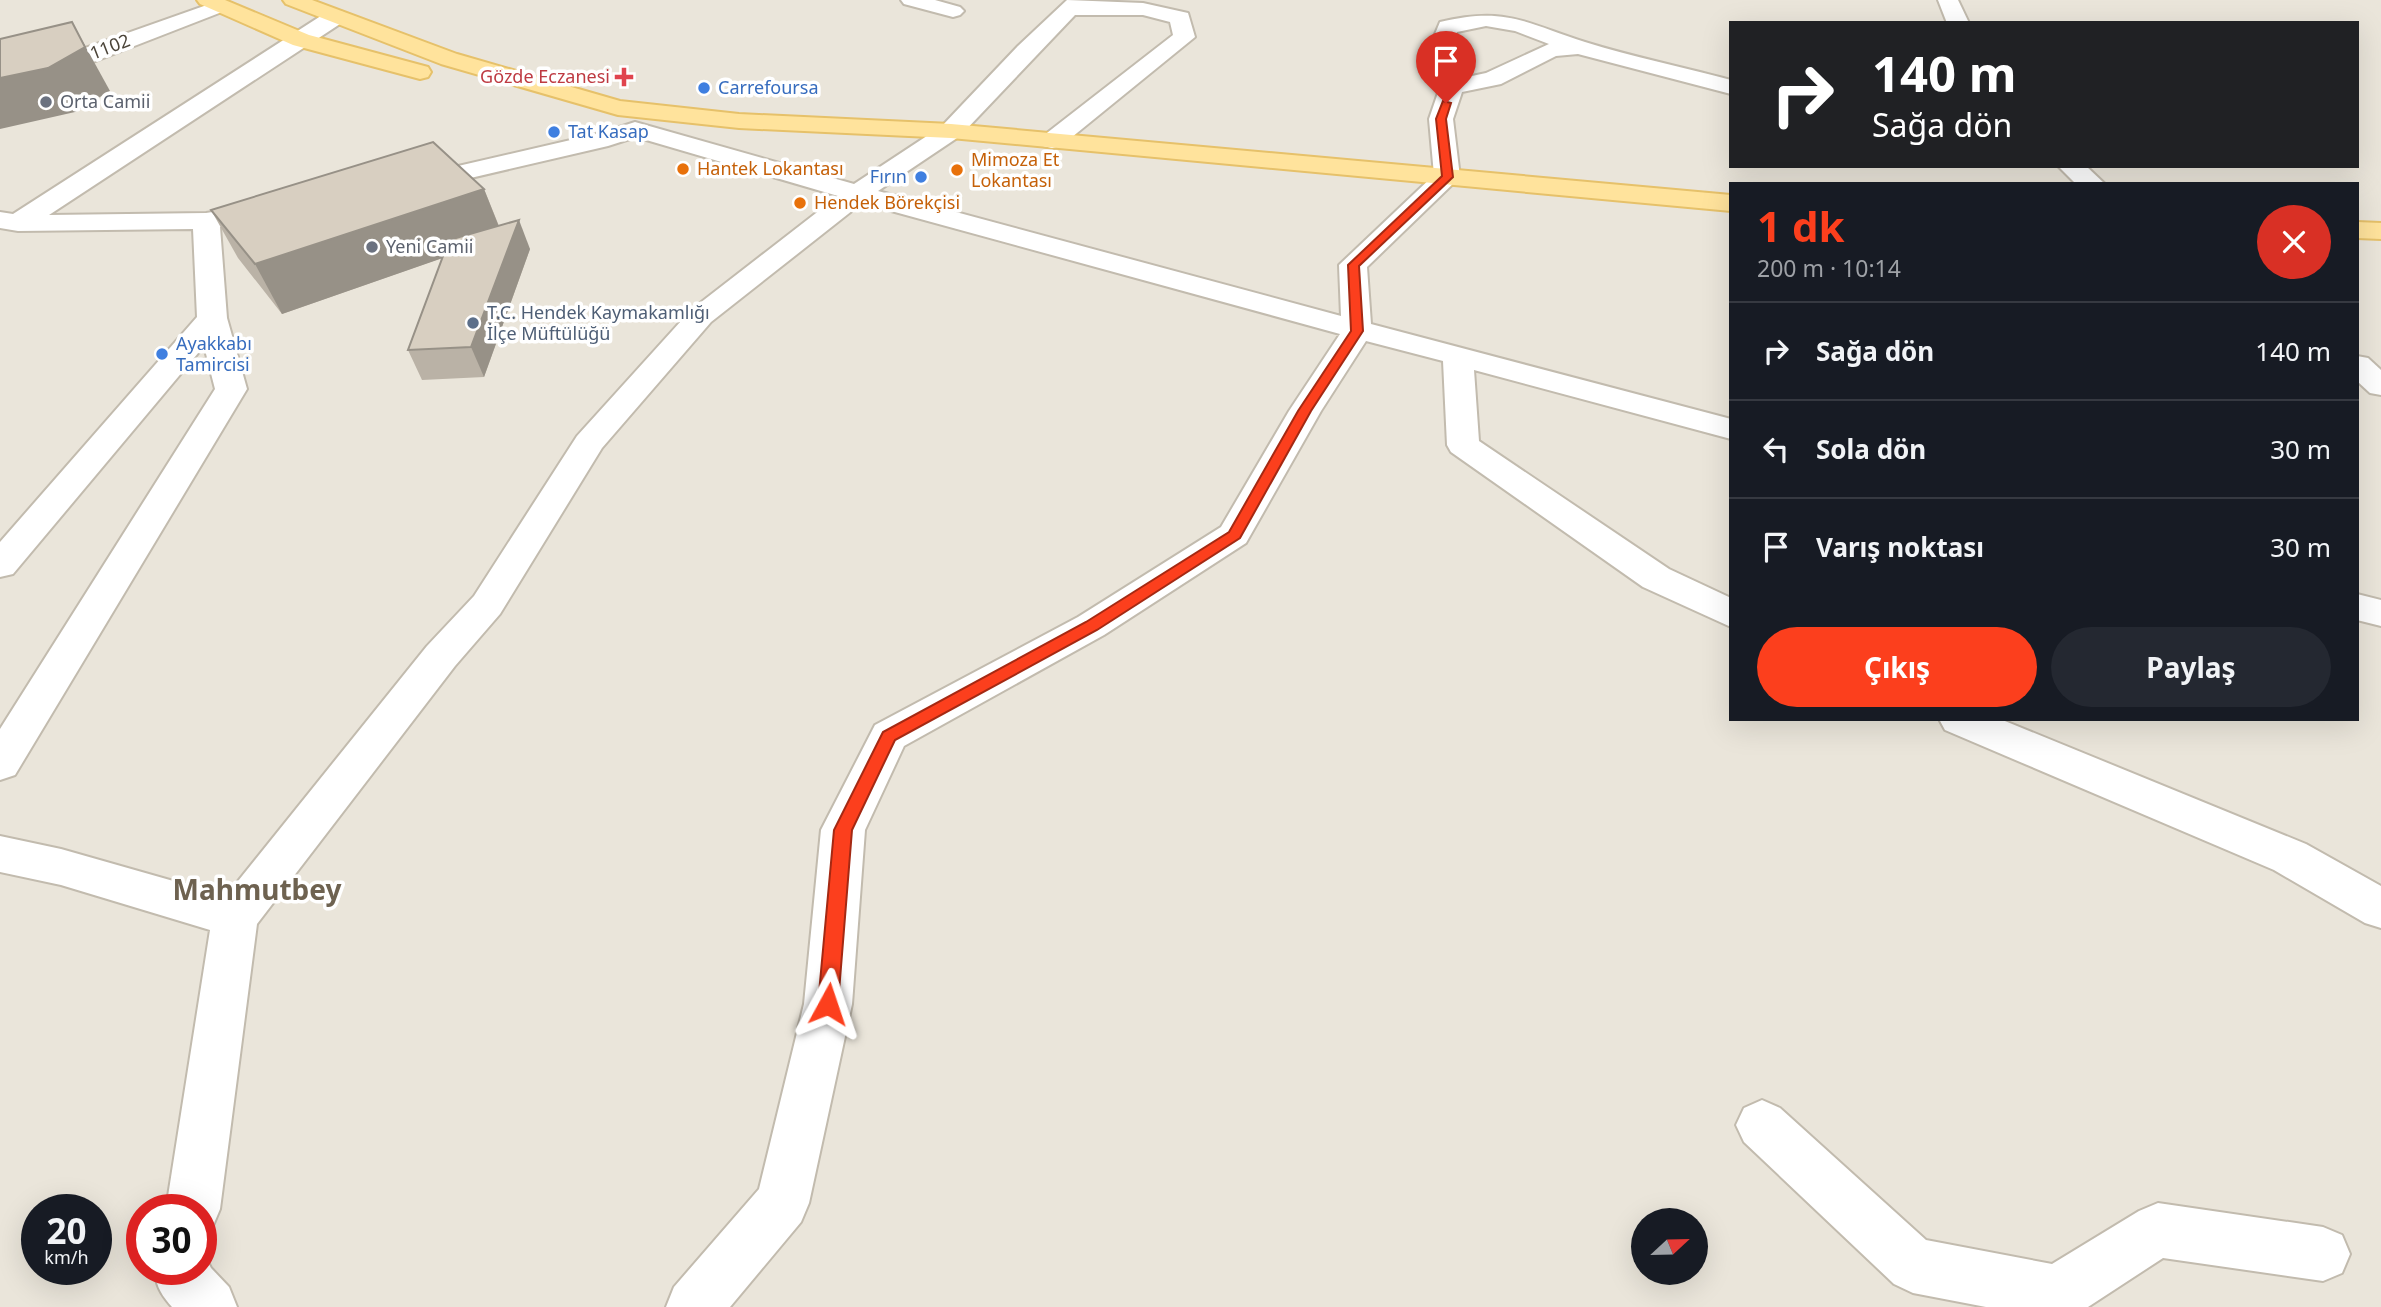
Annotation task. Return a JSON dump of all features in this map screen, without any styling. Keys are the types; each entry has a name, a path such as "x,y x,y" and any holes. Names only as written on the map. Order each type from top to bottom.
{"main road":[{"path":"293,0 449,59 627,119"},
{"path":"213,3 301,40 627,119 739,121 951,131 1729,203"},
{"path":"2359,230 2381,231"}],"street":[{"path":"911,0 953,11"},
{"path":"1948,0 1957,21"},
{"name":"1102","path":"0,86 80,59 213,3"},
{"path":"195,1194 235,918 441,656 487,605 589,443 701,316 857,194 951,131 1026,51 1075,4 1143,9 1180,18 1184,37 1052,141"},
{"path":"6,227 335,17"},
{"path":"1452,87 1434,63 1448,27 1486,20 1519,25 1578,47 1729,86"},
{"path":"1452,87 1493,79 1551,50 1578,47"},
{"path":"27,54 80,59"},
{"path":"694,1307 782,1203 828,1004 843,830 889,736 1091,626 1234,535 1305,411 1357,331 1353,265 1447,177 1441,119 1452,87"},
{"path":"386,190 608,139 627,119 688,142 857,194 1357,331 1729,428"},
{"path":"6,227 206,221 297,206"},
{"path":"0,764 231,389 212,318 206,221"},
{"path":"0,565 212,318"},
{"path":"1458,358 1463,445 1656,578 1729,613"},
{"path":"2359,367 2381,386"},
{"path":"2359,608 2381,613"},
{"path":"1964,721 2290,857 2381,909"},
{"path":"0,854 61,867 235,918"},
{"path":"1762,1125 1913,1265 2059,1300 2158,1230 2323,1254"},
{"path":"189,1285 209,1307"}],"shaded area":[{"path":"0,0 2381,0 2381,1307 0,1307"}],"building":[{"path":"72,22 85,47 48,68 0,78 0,39"},
{"path":"433,142 484,189 255,264 211,210"},
{"path":"519,220 471,347 408,350 449,240"}],"place":[{"name":"Gözde Eczanesi","path":"624,77"},
{"name":"Carrefoursa","path":"704,88"},
{"name":"Orta Camii","path":"46,102"},
{"name":"Tat Kasap","path":"554,132"},
{"name":"Hantek Lokantası","path":"683,169"},
{"name":"Mimoza Et Lokantası","path":"957,170"},
{"name":"Fırın","path":"921,177"},
{"name":"Hendek Börekçisi","path":"800,203"},
{"name":"Yeni Camii","path":"372,247"},
{"name":"T.C. Hendek Kaymakamlığı İlçe Müftülüğü","path":"473,323"},
{"name":"Ayakkabı Tamircisi","path":"162,354"}],"district":[{"name":"Mahmutbey","path":"257,890"}],"route":[{"path":"828,1004 843,830 889,736 1091,626 1234,535 1305,411 1357,331 1353,265 1447,177 1441,119 1446,103"}]}
